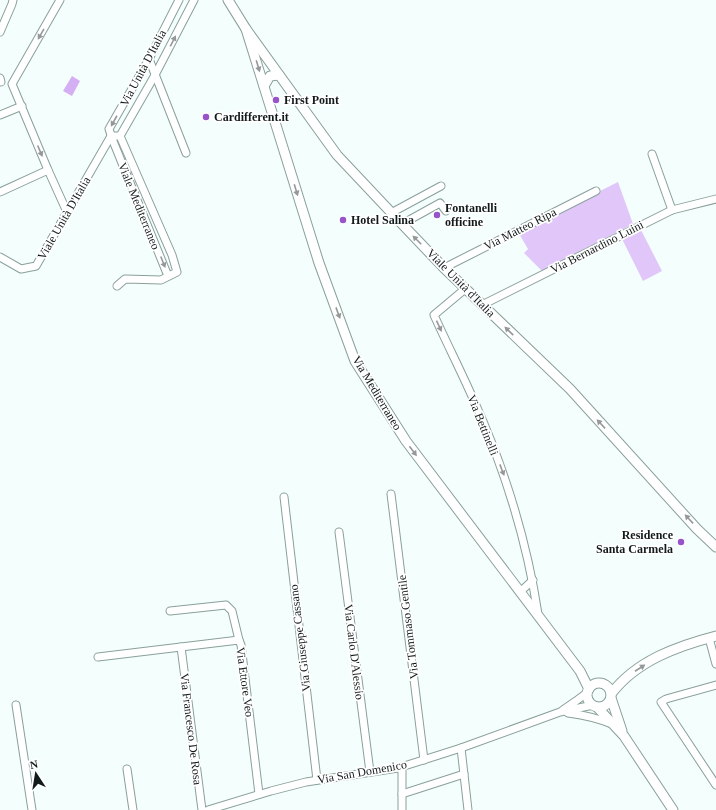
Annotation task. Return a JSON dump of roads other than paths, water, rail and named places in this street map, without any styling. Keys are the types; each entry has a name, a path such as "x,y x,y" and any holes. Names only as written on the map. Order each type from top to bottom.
{"main road":[{"name":"Viale Unità d'Italia","path":"228,0 279,75 337,155 444,268 570,390 716,547"},
{"name":"Via Mediterraneo","path":"246,28 319,263 355,361 406,441 580,671 589,690"},
{"path":"264,86 270,76 279,75"},
{"path":"595,706 601,707 607,704 623,680 639,668 670,650 713,637"},
{"path":"624,736 608,688 602,684 595,684 589,690 588,699 624,736 673,810"}],"street":[{"path":"0,32 13,0"},
{"path":"60,0 12,84 67,212"},
{"path":"120,136 155,75 194,0"},
{"name":"Via Unità D'Italia","path":"111,136 110,129 149,59 177,2"},
{"path":"149,59 186,153"},
{"path":"0,116 22,106"},
{"path":"111,136 120,136"},
{"name":"Viale Unità D'Italia","path":"0,258 21,269 36,266 111,136"},
{"name":"Viale Mediterraneo","path":"111,136 171,275"},
{"path":"117,286 125,279 161,280 177,272 172,255 120,136"},
{"path":"652,154 672,210"},
{"path":"0,192 48,170"},
{"path":"391,213 441,186"},
{"name":"Via Matteo Ripa","path":"444,268 596,191"},
{"name":"Via Bernardino Luini","path":"482,305 672,210 716,199"},
{"path":"402,224 440,204 446,212"},
{"name":"Via Bettinelli","path":"466,289 434,315 475,404 505,480 533,580 538,615"},
{"name":"Via Tommaso Gentile","path":"391,494 424,760"},
{"name":"Via Giuseppe Cassano","path":"284,497 317,780"},
{"name":"Via Carlo D'Alessio","path":"339,532 370,772"},
{"path":"520,592 533,580"},
{"path":"170,611 226,605 232,611 239,640"},
{"path":"713,637 716,664"},
{"name":"Via Ettore Veo","path":"98,657 239,640 241,645 259,794"},
{"name":"Via Francesco De Rosa","path":"181,647 202,810"},
{"path":"716,684 666,699 661,702 716,785"},
{"name":"Via San Domenico","path":"560,712 589,690"},
{"path":"16,705 32,810"},
{"name":"Via San Domenico","path":"208,810 226,807 259,794 317,780 402,767 461,748 560,712 595,706"},
{"path":"560,712 585,715 614,725"},
{"path":"461,748 468,810"},
{"path":"402,767 402,810"},
{"path":"127,769 133,810"},
{"path":"402,794 464,774"}],"place":[{"name":"First Point","path":"276,100"},
{"name":"Cardifferent.it","path":"206,117"},
{"name":"Fontanelli officine","path":"437,215"},
{"name":"Hotel Salina","path":"343,220"},
{"name":"Residence Santa Carmela","path":"681,542"}]}
